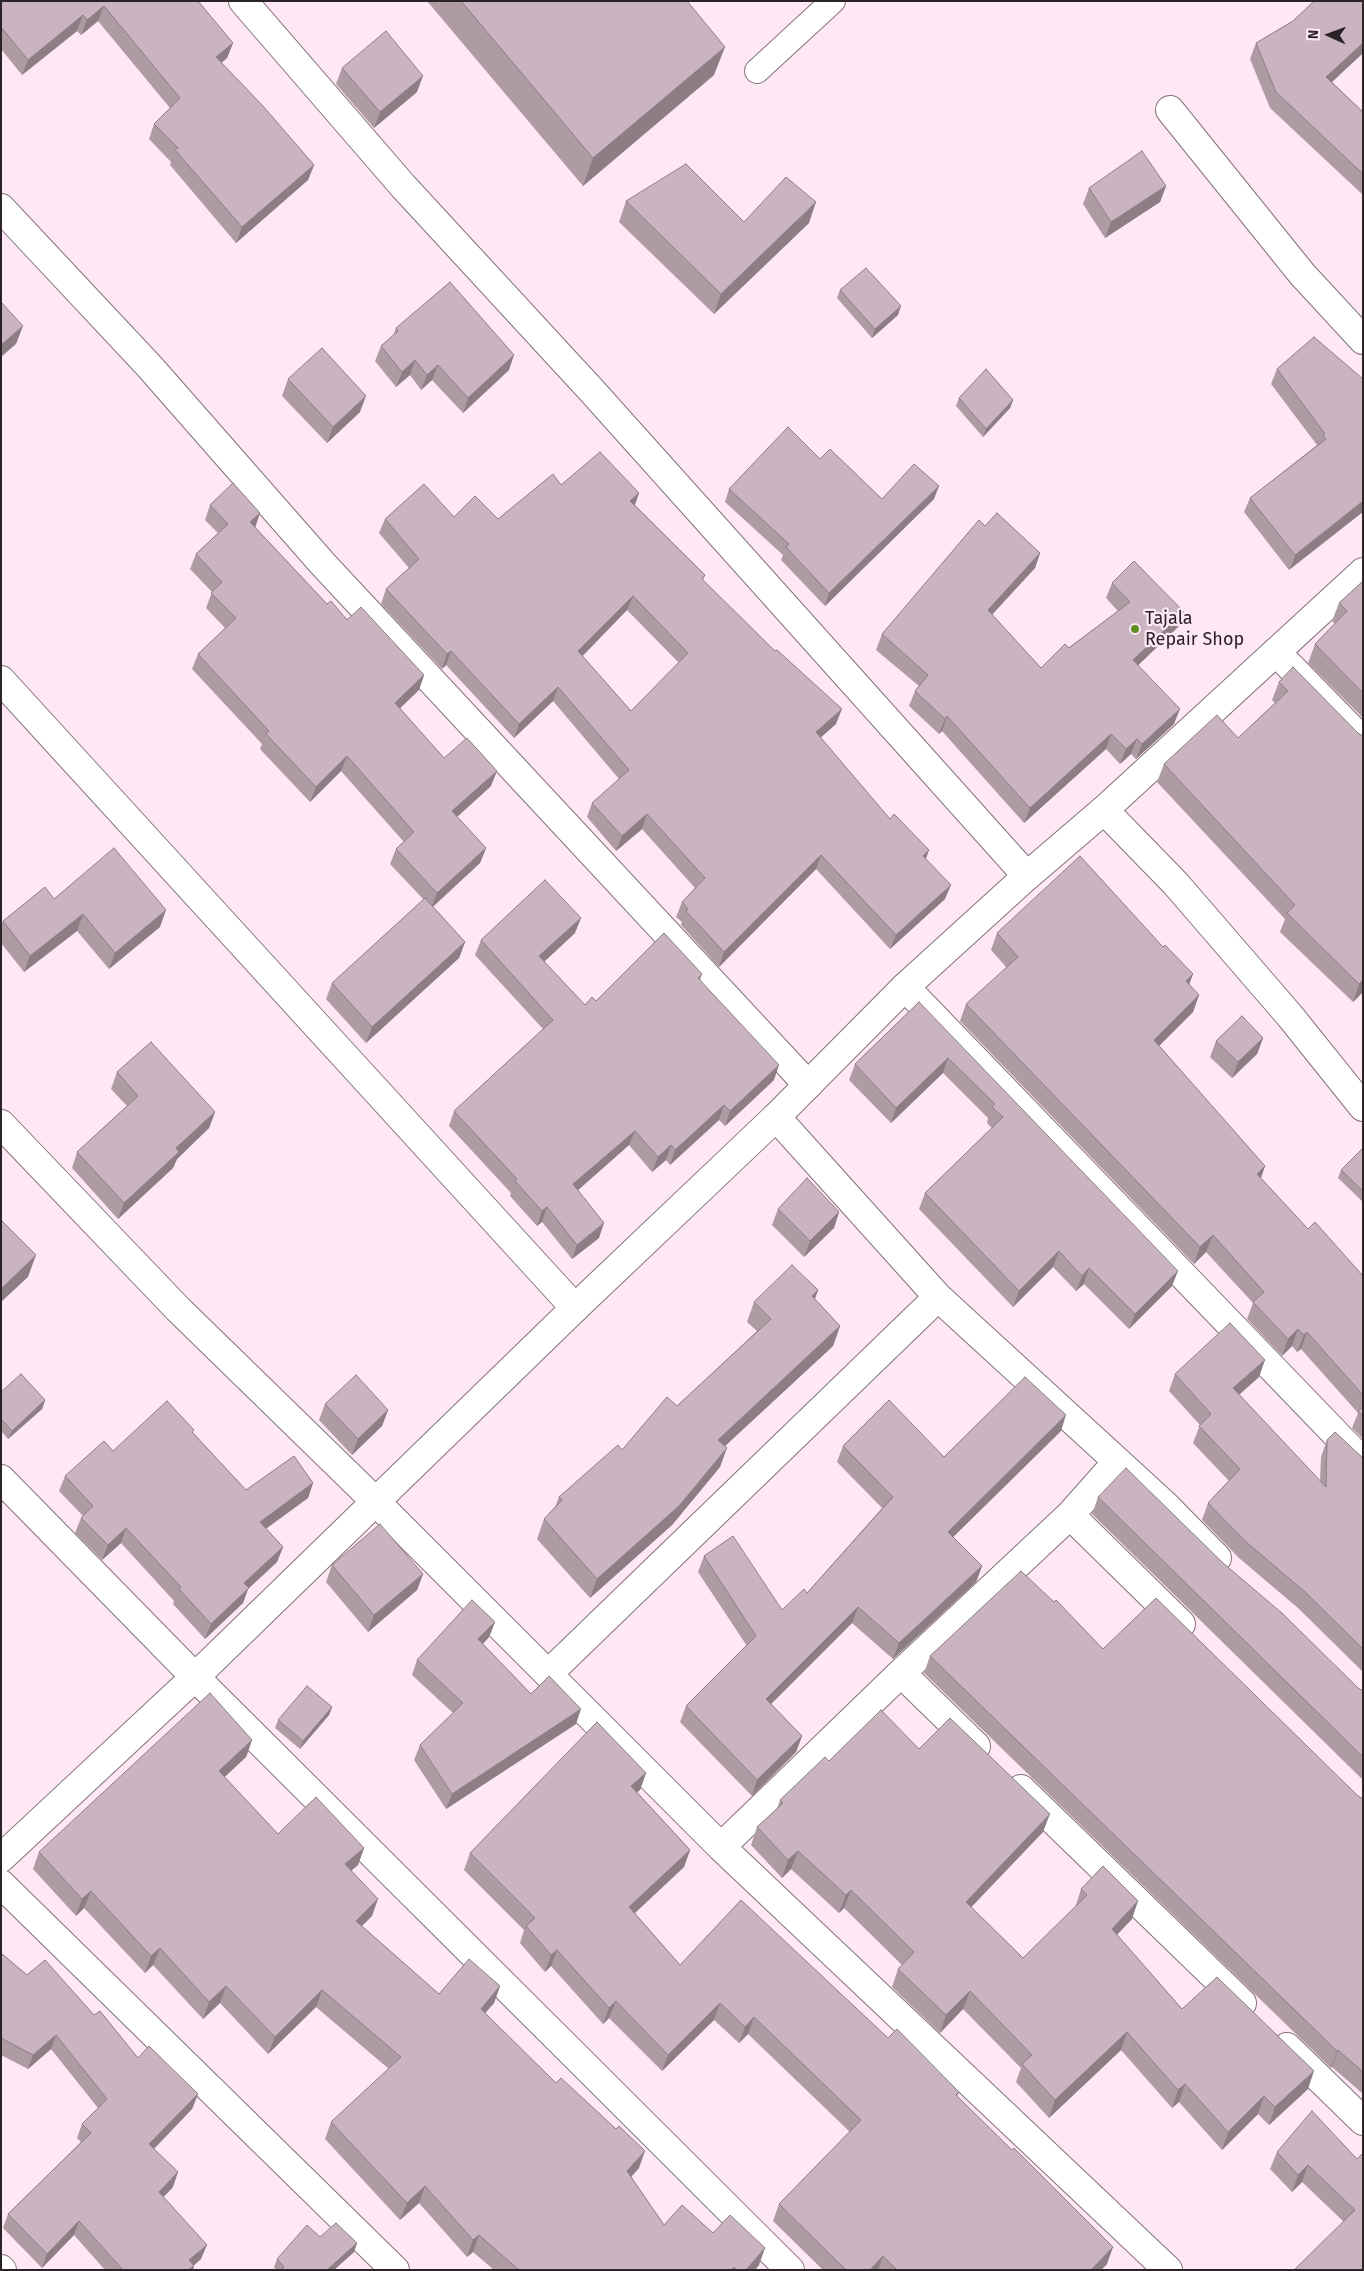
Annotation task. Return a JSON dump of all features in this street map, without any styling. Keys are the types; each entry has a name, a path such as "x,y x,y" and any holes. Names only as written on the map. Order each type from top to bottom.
{"street":[{"path":"243,1 403,186 593,392 1027,876"},
{"path":"1170,110 1302,274 1363,340"},
{"path":"1,208 150,367 322,563 808,1085"},
{"path":"1,1858 195,1677 808,1085 905,987 1027,876 1104,810 1363,572"},
{"path":"1276,652 1363,741"},
{"path":"1,680 575,1308"},
{"path":"1104,810 1182,892 1290,1016 1363,1107"},
{"path":"905,987 1363,1462"},
{"path":"776,1116 938,1297 1165,1504 1235,1576"},
{"path":"1,1124 178,1309 376,1502 721,1847 1168,2270"},
{"path":"548,1674 938,1297"},
{"path":"721,1847 900,1673 1070,1515 1117,1462"},
{"path":"1,1479 195,1677 790,2270"},
{"path":"1070,1515 1196,1639"},
{"path":"900,1673 1363,2121"},
{"path":"1,1884 395,2270"}],"lane":[{"path":"758,71 833,1"}],"building":[{"path":"1,1 198,1 233,43 216,57 263,106 314,165 242,227 175,150 178,148 154,124 180,98 104,6 87,20 83,15 28,60 1,27"},
{"path":"461,1 687,1 725,47 593,158"},
{"path":"1314,1 1361,1 1363,3 1363,43 1326,77 1363,112 1363,174 1276,92 1256,43 1293,21"},
{"path":"386,31 423,76 380,112 342,68"},
{"path":"1142,151 1166,186 1111,222 1089,188"},
{"path":"686,164 744,222 786,177 816,202 721,294 626,201"},
{"path":"866,268 901,306 875,329 840,290"},
{"path":"450,282 514,355 468,398 438,365 427,375 415,360 402,372 381,346 398,331 396,328"},
{"path":"1,302 23,326 1,345"},
{"path":"1314,337 1363,379 1363,501 1295,555 1250,498 1326,439 1323,436 1325,434 1277,369"},
{"path":"322,348 366,396 333,427 288,379"},
{"path":"986,369 1013,400 986,429 959,398"},
{"path":"788,427 820,459 830,449 882,499 914,464 939,486 829,593 786,547 789,544 729,489"},
{"path":"600,452 639,493 630,501 705,575 702,579 775,651 777,650 842,709 816,732 890,819 894,814 929,850 923,856 951,885 896,935 821,855 724,952 686,911 688,909 682,902 705,878 647,814 622,836 592,803 629,770 558,687 519,724 451,651 447,654 386,589 419,559 385,519 424,484 454,517 475,496 498,519 553,474 561,485","holes":["633,596 688,653 631,711 578,651"]},
{"path":"233,483 260,513 250,522 327,604 331,601 347,620 361,607 424,675 395,703 444,758 467,738 497,771 452,811 486,848 437,893 396,849 414,832 347,756 316,787 266,734 269,731 198,654 236,618 211,593 222,582 196,554 228,524 210,505"},
{"path":"997,513 1040,553 988,610 1041,668 1065,644 1069,648 1130,602 1112,583 1134,561 1184,612 1133,660 1180,709 1142,744 1137,739 1126,749 1111,734 1030,808 947,716 945,719 915,691 928,675 882,634 979,520 985,526"},
{"path":"1363,581 1363,693 1315,644 1347,611 1339,603"},
{"path":"1293,667 1363,736 1363,980 1359,984 1287,913 1295,905 1164,764 1217,715 1238,738 1288,691 1279,682"},
{"path":"114,848 166,910 115,953 83,914 30,956 3,921 45,887 54,899"},
{"path":"1080,856 1163,947 1165,945 1193,974 1186,981 1199,995 1154,1040 1265,1166 1257,1174 1308,1229 1315,1222 1363,1276 1363,1395 1307,1332 1304,1335 1298,1329 1288,1339 1253,1302 1264,1292 1213,1235 1200,1247 966,1004 1018,957 997,933"},
{"path":"545,880 581,918 539,956 585,1005 592,997 596,1001 664,933 702,974 698,978 779,1065 730,1111 724,1105 675,1150 671,1145 658,1157 635,1131 573,1184 604,1223 577,1245 547,1207 542,1211 515,1181 517,1179 454,1111 553,1020 481,940"},
{"path":"425,898 465,942 372,1027 332,983"},
{"path":"919,1002 1178,1271 1135,1314 1089,1268 1082,1276 1059,1251 1019,1291 925,1193 1003,1117 992,1107 995,1104 948,1058 896,1108 855,1064"},
{"path":"1242,1016 1263,1038 1238,1062 1216,1041"},
{"path":"151,1042 215,1112 176,1148 179,1152 124,1203 77,1152 138,1096 117,1072"},
{"path":"1363,1148 1363,1191 1341,1170"},
{"path":"807,1178 839,1212 810,1241 778,1209"},
{"path":"1,1220 36,1255 1,1289"},
{"path":"792,1265 818,1290 812,1296 840,1326 718,1440 727,1448 679,1506 597,1579 544,1519 562,1500 559,1497 618,1445 622,1450 667,1397 677,1406 771,1319 754,1302"},
{"path":"1230,1323 1265,1360 1233,1388 1326,1487 1327,1440 1335,1432 1363,1458 1363,1649 1304,1591 1245,1541 1208,1503 1240,1469 1199,1426 1211,1414 1175,1374"},
{"path":"21,1374 45,1400 12,1431 1,1419 1,1392"},
{"path":"356,1375 388,1410 358,1439 325,1404"},
{"path":"1025,1377 1066,1415 948,1532 982,1566 899,1643 858,1607 766,1699 802,1736 757,1780 686,1706 756,1636 704,1556 733,1536 782,1610 804,1589 807,1593 893,1497 843,1446 889,1400 944,1457"},
{"path":"167,1401 194,1430 192,1432 246,1490 294,1456 313,1483 260,1522 283,1547 244,1583 249,1588 211,1624 179,1589 181,1587 126,1528 108,1545 81,1518 93,1506 65,1476 104,1441 113,1451"},
{"path":"1363,1407 1363,1416 1358,1411"},
{"path":"1126,1468 1223,1563 1283,1614 1363,1691 1363,1757 1098,1497"},
{"path":"380,1524 423,1574 374,1615 332,1565"},
{"path":"1021,1571 1054,1602 1056,1600 1103,1649 1156,1598 1363,1799 1363,2072 1337,2051 930,1656"},
{"path":"472,1600 495,1622 478,1639 531,1694 549,1676 581,1709 452,1794 420,1745 463,1703 417,1660"},
{"path":"307,1686 332,1707 303,1741 278,1720"},
{"path":"210,1693 252,1740 219,1771 278,1834 316,1797 364,1848 345,1864 378,1899 356,1921 439,1994 469,1959 500,1986 481,2009 556,2083 561,2078 616,2129 619,2126 645,2151 627,2171 664,2225 682,2205 713,2233 730,2215 765,2248 746,2270 737,2270 734,2267 731,2270 519,2270 479,2235 473,2240 425,2186 407,2203 331,2122 401,2057 322,1990 275,2037 226,1986 209,2002 160,1948 151,1956 91,1891 82,1899 39,1852"},
{"path":"881,1710 919,1749 950,1718 1050,1814 966,1902 1023,1958 1087,1895 1081,1889 1103,1866 1138,1901 1112,1929 1182,2009 1217,1977 1314,2071 1275,2107 1264,2096 1228,2132 1185,2084 1178,2090 1127,2032 1055,2100 1022,2064 1032,2055 970,1991 946,2015 898,1969 914,1952 851,1890 846,1895 798,1851 788,1860 757,1827 783,1803 780,1800 825,1757 829,1761"},
{"path":"597,1722 646,1773 631,1786 690,1850 629,1907 680,1965 741,1900 888,2038 897,2029 959,2092 956,2095 1012,2150 1014,2148 1113,2247 1091,2270 897,2270 883,2256 870,2270 846,2270 779,2204 861,2120 754,2017 745,2027 720,2003 668,2055 616,2001 609,2008 557,1950 551,1955 526,1926 535,1918 470,1853"},
{"path":"1,1953 27,1975 45,1960 94,2015 100,2011 138,2058 149,2046 198,2094 149,2144 178,2172 159,2192 207,2245 189,2260 194,2266 188,2270 123,2270 79,2221 47,2254 8,2214 91,2133 82,2124 107,2099 56,2035 33,2055 1,2038"},
{"path":"1312,2111 1357,2159 1363,2153 1363,2270 1294,2270 1355,2210 1308,2165 1298,2175 1277,2152"},
{"path":"336,2223 357,2243 327,2270 281,2270 284,2267 277,2259 307,2225 320,2237"}],"place":[{"name":"Tajala Repair Shop","path":"1135,629"}]}
